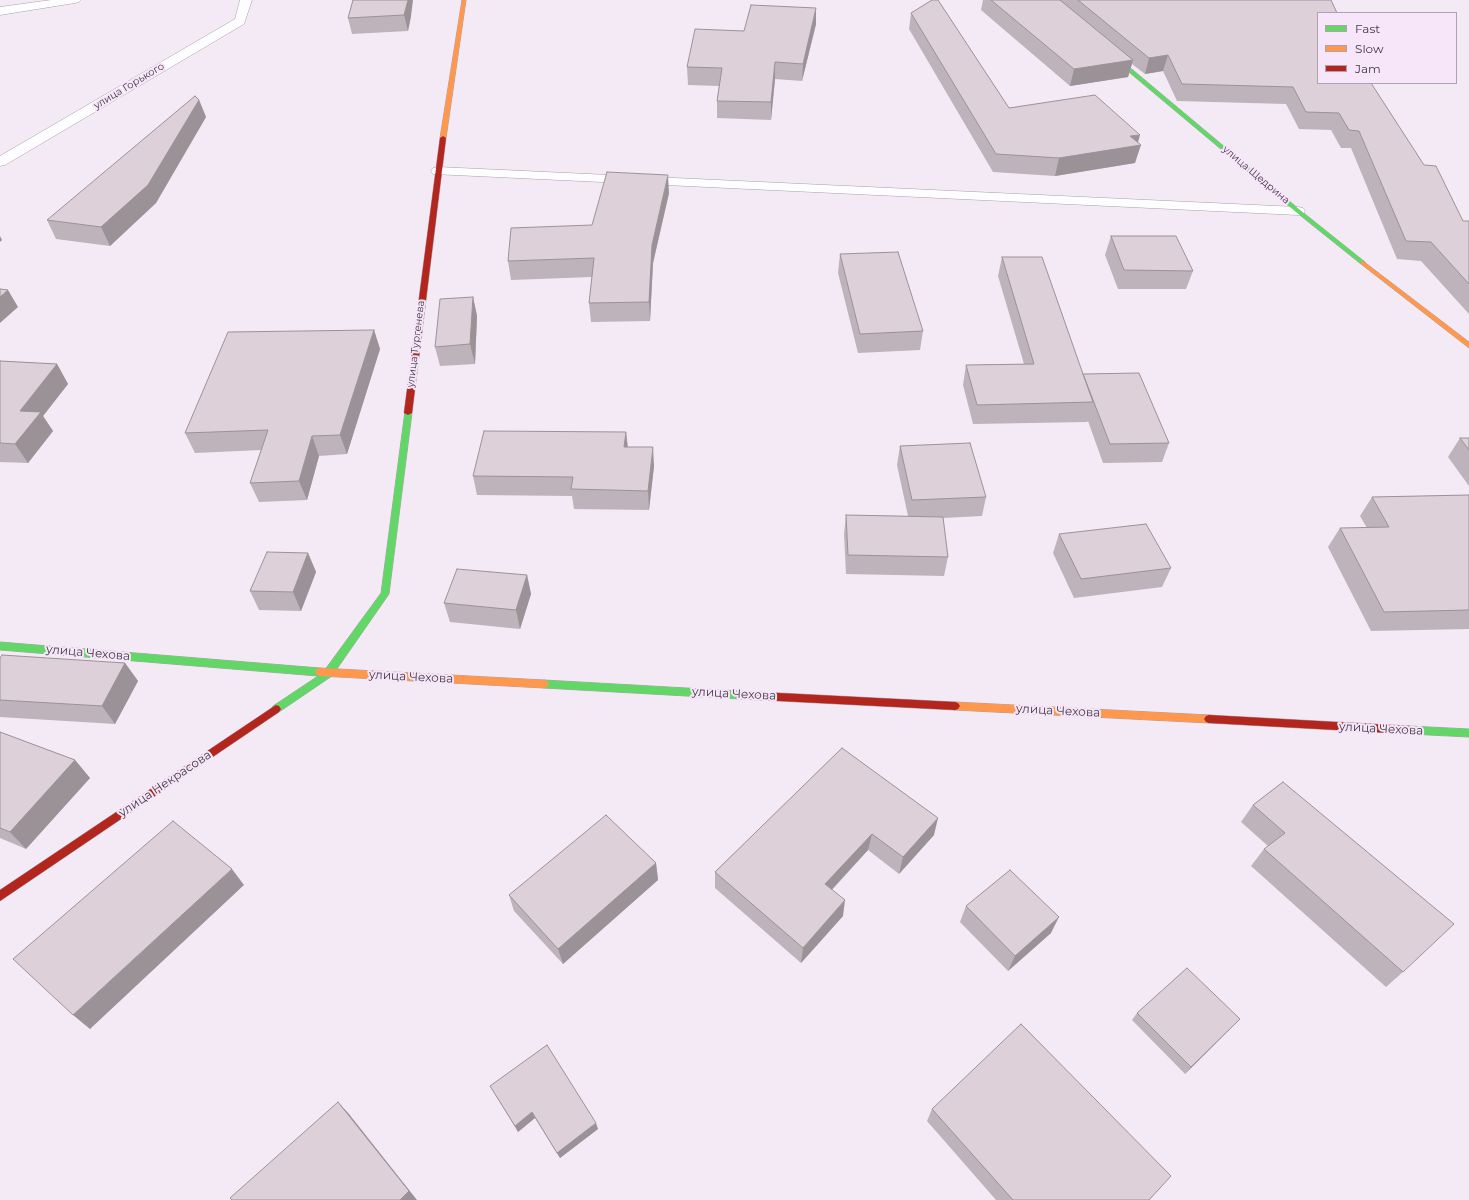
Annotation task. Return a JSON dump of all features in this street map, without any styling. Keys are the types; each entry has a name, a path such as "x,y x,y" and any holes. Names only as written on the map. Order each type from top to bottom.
{"street":[{"path":"0,11 75,0"},
{"name":"улица Горького","path":"0,162 240,21 246,0"},
{"name":"улица Тургенева","path":"329,673 385,594 438,171 464,0"},
{"name":"улица Щедрина","path":"1100,45 1298,211 1469,346"},
{"name":"улица Чехова","path":"0,646 329,673 1469,733"},
{"name":"улица Некрасова","path":"0,896 329,673"}],"lane":[{"path":"438,171 1298,211"}],"building":[{"path":"353,0 408,0 404,15 348,18"},
{"path":"932,0 938,0 1009,108 1095,95 1140,135 1130,136 1141,145 1059,158 996,154 911,13"},
{"path":"991,0 1060,0 1133,60 1074,69"},
{"path":"1078,0 1331,0 1337,12 1317,12 1317,84 1372,84 1424,165 1436,166 1463,221 1469,221 1469,284 1431,242 1406,241 1359,131 1349,130 1339,113 1306,112 1293,87 1182,84 1168,55 1149,58"},
{"path":"751,5 816,8 803,64 775,62 771,102 717,101 722,68 687,67 695,29 744,31"},
{"path":"195,96 199,100 148,185 101,227 47,220"},
{"path":"607,172 668,175 652,245 649,302 589,303 594,258 508,261 511,228 592,225"},
{"path":"1111,236 1176,236 1193,271 1124,270"},
{"path":"898,252 923,331 860,334 840,254"},
{"path":"1002,257 1042,257 1093,402 977,405 966,365 1034,364"},
{"path":"0,289 8,290 0,297"},
{"path":"473,297 470,344 435,347 440,299"},
{"path":"374,330 340,435 312,436 299,481 250,483 268,430 185,433 228,332"},
{"path":"0,361 57,364 20,411 41,412 15,444 0,443"},
{"path":"1139,373 1169,443 1110,444 1083,374"},
{"path":"484,431 626,432 624,447 653,447 648,491 571,489 573,477 473,476"},
{"path":"1460,438 1469,438 1469,450"},
{"path":"970,443 986,497 912,500 900,446"},
{"path":"1469,495 1469,610 1384,612 1340,528 1389,527 1372,497"},
{"path":"846,515 943,517 948,557 848,555"},
{"path":"1146,524 1171,568 1081,579 1059,534"},
{"path":"267,552 308,553 293,592 250,591"},
{"path":"457,569 527,575 516,610 444,603"},
{"path":"2,655 125,663 102,706 0,700 0,658"},
{"path":"0,732 75,760 10,832 0,828"},
{"path":"842,748 938,818 903,857 872,834 825,884 845,900 803,948 715,872"},
{"path":"1283,782 1454,924 1403,972 1264,849 1285,833 1253,805"},
{"path":"606,815 656,863 558,949 509,895"},
{"path":"173,821 232,869 73,1015 13,959"},
{"path":"1010,870 1059,917 1015,956 966,906"},
{"path":"1187,968 1240,1019 1191,1067 1137,1013"},
{"path":"1021,1024 1171,1176 1149,1200 1013,1200 932,1109"},
{"path":"547,1045 596,1123 557,1153 532,1112 515,1126 490,1086"},
{"path":"338,1102 409,1191 400,1200 232,1200 230,1198"}],"traffic: fast":[{"path":"1107,51 1298,211 1363,263"},
{"path":"276,709 329,673 385,594 408,413"},
{"path":"0,646 320,672"},
{"path":"544,684 740,695"},
{"path":"1409,730 1469,733"}],"traffic: slow":[{"path":"443,138 464,0"},
{"path":"1363,263 1469,346"},
{"path":"320,672 544,684"},
{"path":"955,706 1209,719"}],"traffic: jam":[{"path":"408,413 443,138"},
{"path":"740,695 955,706"},
{"path":"0,896 276,709"},
{"path":"1209,719 1409,730"}]}
